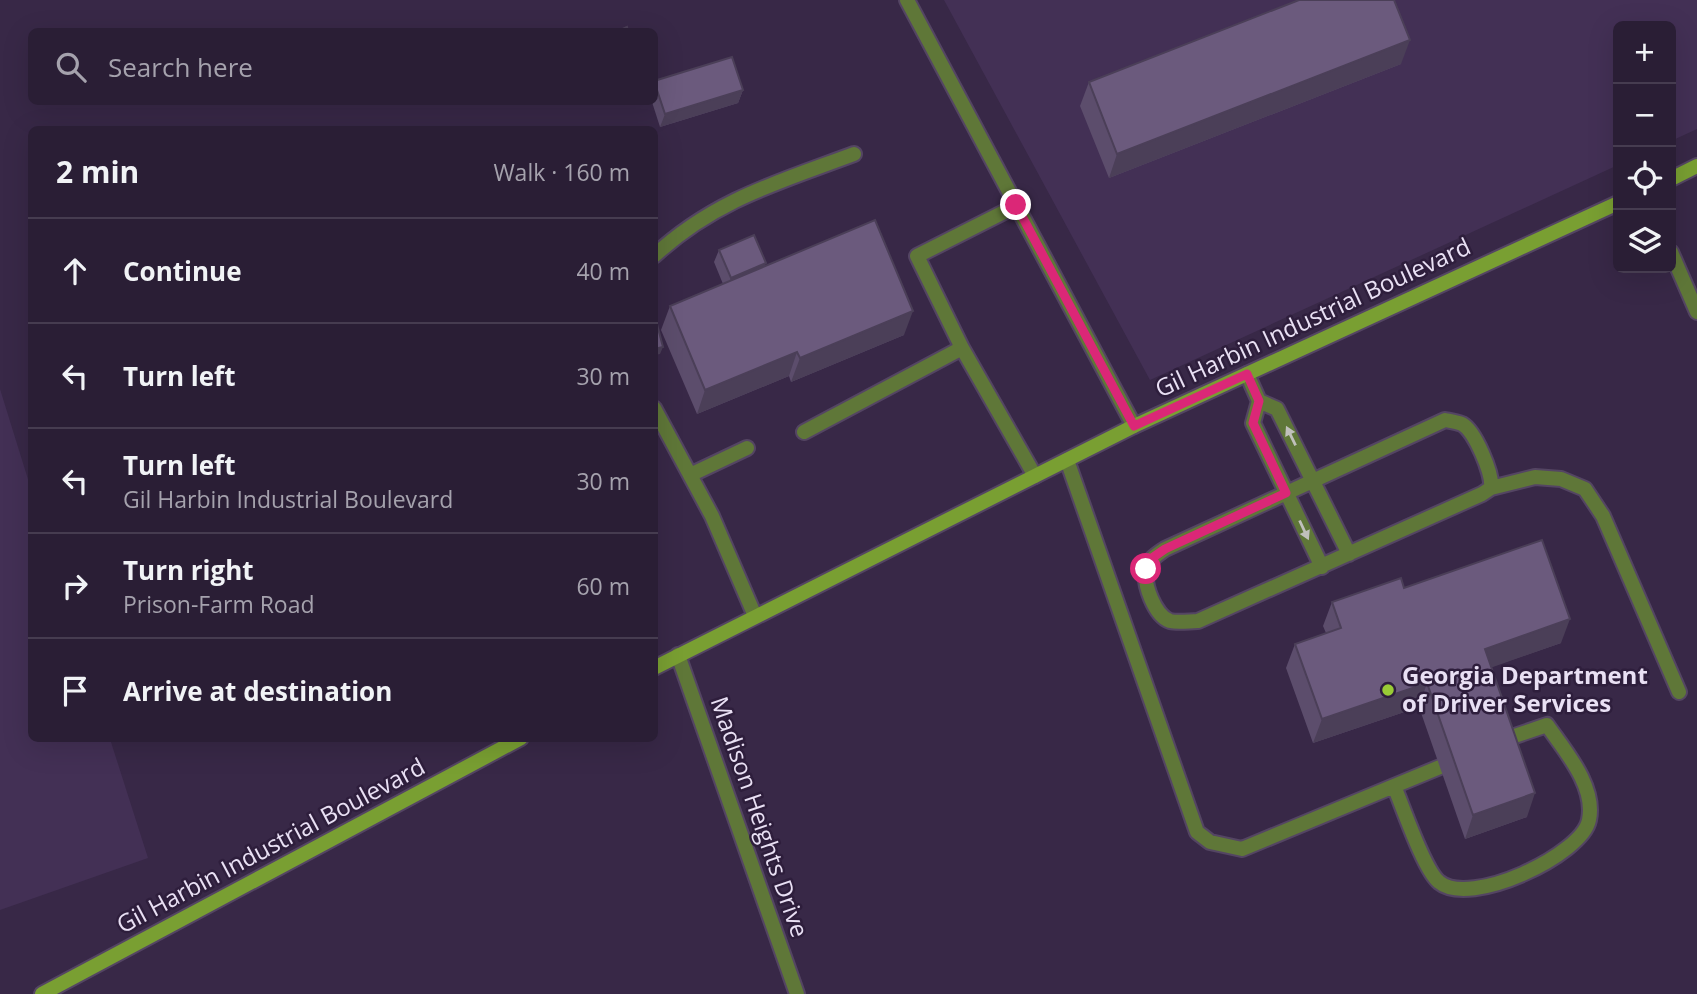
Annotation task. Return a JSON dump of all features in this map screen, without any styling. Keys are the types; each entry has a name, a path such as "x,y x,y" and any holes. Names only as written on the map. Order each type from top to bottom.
{"street":[{"path":"907,0 1134,426"},
{"path":"658,252 680,232 737,197 854,154"},
{"path":"1676,176 1697,166"},
{"path":"1016,205 917,256 962,348 1035,476"},
{"name":"Gil Harbin Industrial Boulevard","path":"658,665 1134,426 1613,205"},
{"path":"1676,263 1696,305"},
{"path":"804,432 962,348"},
{"path":"1247,374 1259,401 1253,423 1322,567"},
{"path":"1259,401 1277,409 1349,554"},
{"path":"658,415 712,516 755,616"},
{"path":"1491,488 1492,477 1472,435 1462,424 1445,420 1165,549 1152,558 1146,569 1146,582 1160,614 1171,621 1198,621 1491,488 1535,477 1561,479 1585,489 1603,516 1679,692"},
{"path":"690,475 747,448"},
{"path":"1067,460 1197,832 1210,842 1242,849 1440,767"},
{"name":"Madison Heights Drive","path":"678,655 797,994"},
{"path":"1394,786 1426,862 1439,882 1458,890 1488,888 1578,842 1589,821 1589,798 1573,762 1547,725 1500,741"},
{"name":"Gil Harbin Industrial Boulevard","path":"42,994 514,742"}],"shaded area":[{"path":"944,0 1697,0 1697,129 1676,139 1676,21 1613,21 1613,167 1150,380"},
{"path":"0,389 28,479 28,742 111,742 148,858 0,910"}],"building":[{"path":"1299,0 1394,0 1410,40 1117,154 1089,82"},
{"path":"732,57 743,90 665,114 658,93 658,80"},
{"path":"875,220 913,311 800,358 797,352 705,390 670,306"},
{"path":"754,235 766,263 731,278 719,250"},
{"path":"658,328 663,347 658,348"},
{"name":"Georgia Department of Driver Services","path":"1542,540 1570,619 1485,649 1535,793 1473,815 1427,683 1322,719 1295,644 1341,628 1332,602 1401,578 1404,588"}],"place":[{"name":"Georgia Department of Driver Services","path":"1388,690"}],"route":[{"path":"1016,205 1134,426 1247,374 1259,401 1253,423 1286,493 1165,549 1152,558 1146,569"}]}
